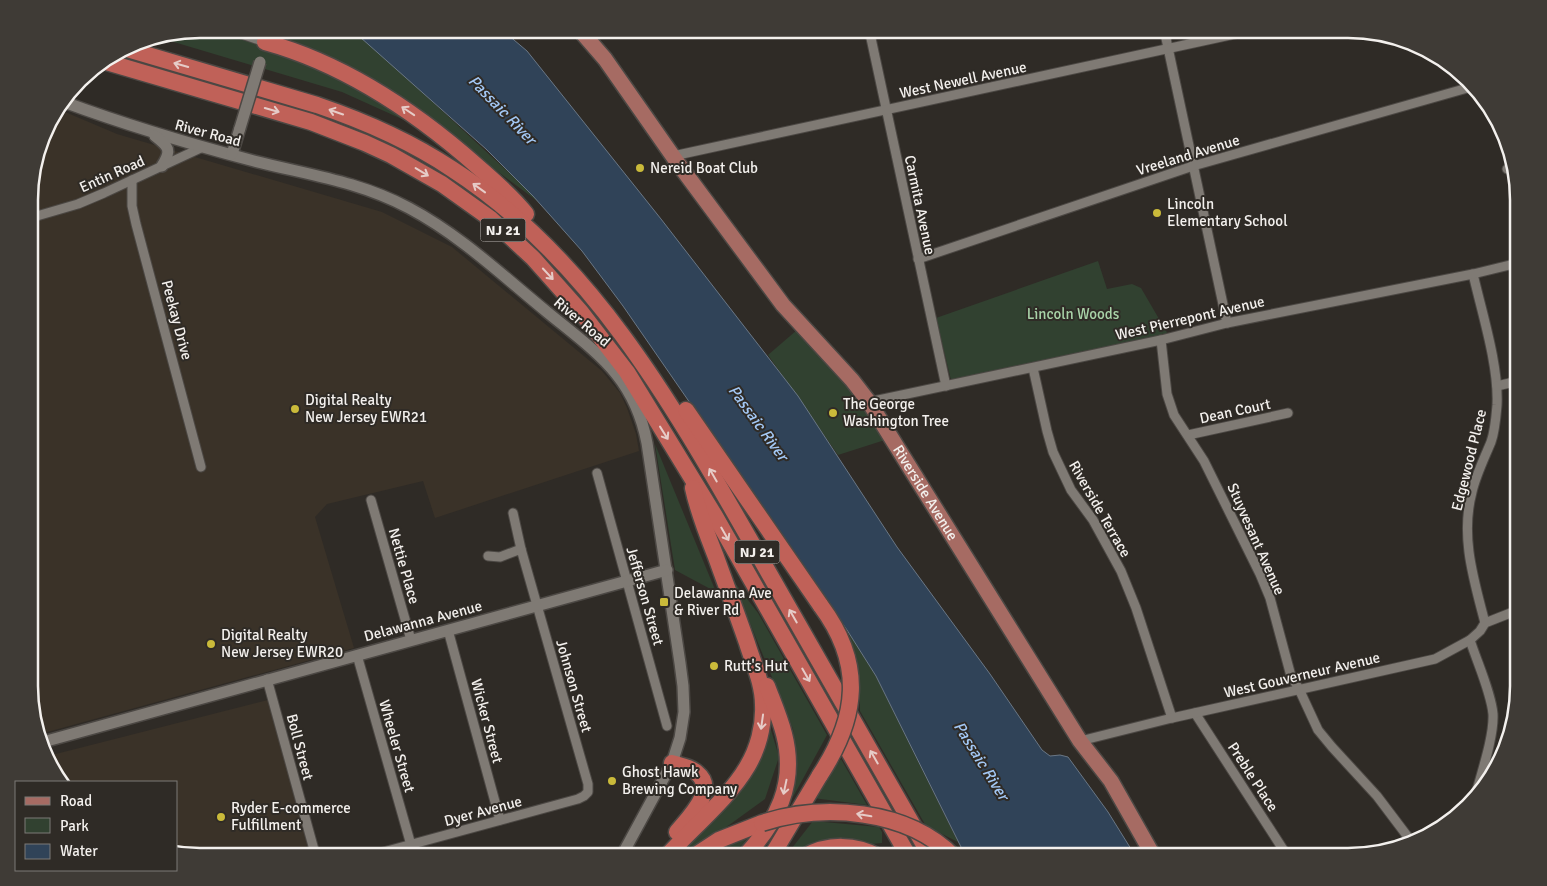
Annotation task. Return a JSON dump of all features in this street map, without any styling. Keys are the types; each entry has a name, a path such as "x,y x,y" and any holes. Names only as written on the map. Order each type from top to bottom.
{"highway":[{"path":"266,42 311,59 358,81 394,102 429,126 466,156 520,206 567,267"},
{"name":"NJ 21","path":"135,51 317,105 373,126 399,138 452,168 526,225 567,267 605,312 641,361 687,430 925,848"},
{"name":"NJ 21","path":"112,64 311,122 382,151 442,184 514,239 552,278 627,372 715,516 904,848"},
{"path":"103,70 161,86 226,97"},
{"path":"605,312 665,381 826,612 846,652 850,674 851,697 846,726 838,746 820,775 770,848"},
{"path":"691,477 698,510 761,670 786,740 788,760 786,786 777,812 767,831 752,848"},
{"path":"674,848 739,779 751,761 758,742 763,714 762,691 735,608"},
{"path":"666,848 702,799 705,790 702,778 696,772 672,763"},
{"path":"776,848 802,802"},
{"path":"707,848 719,840 758,824 786,816 809,813 841,813 864,815 889,821 917,831 944,848"},
{"path":"717,848 758,824"},
{"path":"832,848 843,846 854,848"}],"main road":[{"name":"Riverside Avenue","path":"586,38 604,59 783,306 852,380 869,402 1080,741 1111,781 1149,848"}],"street":[{"path":"232,154 266,42 254,38"},
{"name":"Carmita Avenue","path":"871,38 946,386"},
{"path":"1166,38 1227,323"},
{"name":"West Newell Avenue","path":"673,156 1218,38"},
{"name":"Vreeland Avenue","path":"918,259 1193,166 1465,89"},
{"name":"River Road","path":"69,104 152,133 254,161 348,182 408,207 456,238 610,365 630,393 641,419 650,458 684,696 682,729 672,763 626,848"},
{"path":"152,133 168,147 168,157 162,166"},
{"name":"Entin Road","path":"38,216 78,204 203,147"},
{"name":"Peekay Drive","path":"132,180 132,206 136,224 201,467"},
{"name":"West Pierrepont Avenue","path":"869,402 1161,340 1227,323 1509,265"},
{"name":"Edgewood Place","path":"1473,274 1495,369 1497,386 1495,424 1491,441 1471,493 1467,527 1469,560 1486,623"},
{"name":"Stuyvesant Avenue","path":"1161,340 1168,400 1181,428 1188,435 1215,481 1260,574 1270,598 1291,676 1318,730 1377,796 1408,837"},
{"name":"Riverside Terrace","path":"1033,368 1053,452 1071,490 1094,520 1121,572 1136,608 1172,718"},
{"path":"1497,386 1509,383"},
{"name":"Dean Court","path":"1188,435 1288,413"},
{"name":"Jefferson Street","path":"596,473 667,726"},
{"name":"Nettie Place","path":"371,500 411,640"},
{"name":"Johnson Street","path":"513,513 521,549 585,774"},
{"path":"488,556 500,557 521,549"},
{"name":"Delawanna Avenue","path":"47,741 666,570"},
{"name":"West Gouverneur Avenue","path":"1080,741 1172,718 1435,659 1470,640 1486,623 1509,614"},
{"name":"Wicker Street","path":"448,630 500,820"},
{"path":"1470,640 1491,702 1493,716 1492,728 1479,780"},
{"name":"Wheeler Street","path":"357,654 410,845"},
{"name":"Boll Street","path":"267,679 313,848"},
{"name":"Preble Place","path":"1195,713 1282,848"},
{"name":"Dyer Avenue","path":"399,848 584,796 588,792 585,774"}],"shaded area":[{"path":"64,112 117,134 382,212 452,247 602,371 620,393 636,434 639,451 435,518 423,481 327,504 315,517 354,648 45,733 39,707 38,686 38,200 43,158 54,128"},
{"path":"268,700 309,848 178,847 178,781 69,781 53,755"}],"green space":[{"path":"200,38 364,38 548,209 466,148 342,92 170,41"},
{"name":"Lincoln Woods","path":"1098,261 1107,289 1132,284 1141,288 1169,336 951,380 936,318"},
{"path":"797,330 848,383 888,439 838,455 768,355"},
{"path":"655,444 716,592 675,570"},
{"path":"732,579 758,613 827,735 793,797 797,763 793,729"},
{"path":"847,630 876,676 958,842 926,826 860,711 859,675 856,655"},
{"path":"771,730 779,757 765,799 697,848 685,848 748,776"},
{"path":"841,759 867,805 813,798"},
{"path":"813,821 879,827 882,832 882,843 832,848 792,848"},
{"path":"747,839 739,848 726,848 735,841"}],"water":[{"name":"Passaic River","path":"361,38 512,38 527,51 661,219 798,396 897,547 990,674 1042,750 1050,756 1060,755 1068,757 1108,812 1130,848 962,848 876,676 847,630 623,306 582,251 533,196 486,149"}],"place":[{"name":"Nereid Boat Club","path":"640,168"},
{"name":"Lincoln Elementary School","path":"1157,213"},
{"name":"Digital Realty New Jersey EWR21","path":"295,409"},
{"name":"The George Washington Tree","path":"833,413"},
{"name":"Delawanna Ave & River Rd","path":"664,602"},
{"name":"Digital Realty New Jersey EWR20","path":"211,644"},
{"name":"Rutt's Hut","path":"714,666"},
{"name":"Ghost Hawk Brewing Company","path":"612,781"},
{"name":"Ryder E-commerce Fulfillment","path":"221,817"}]}
